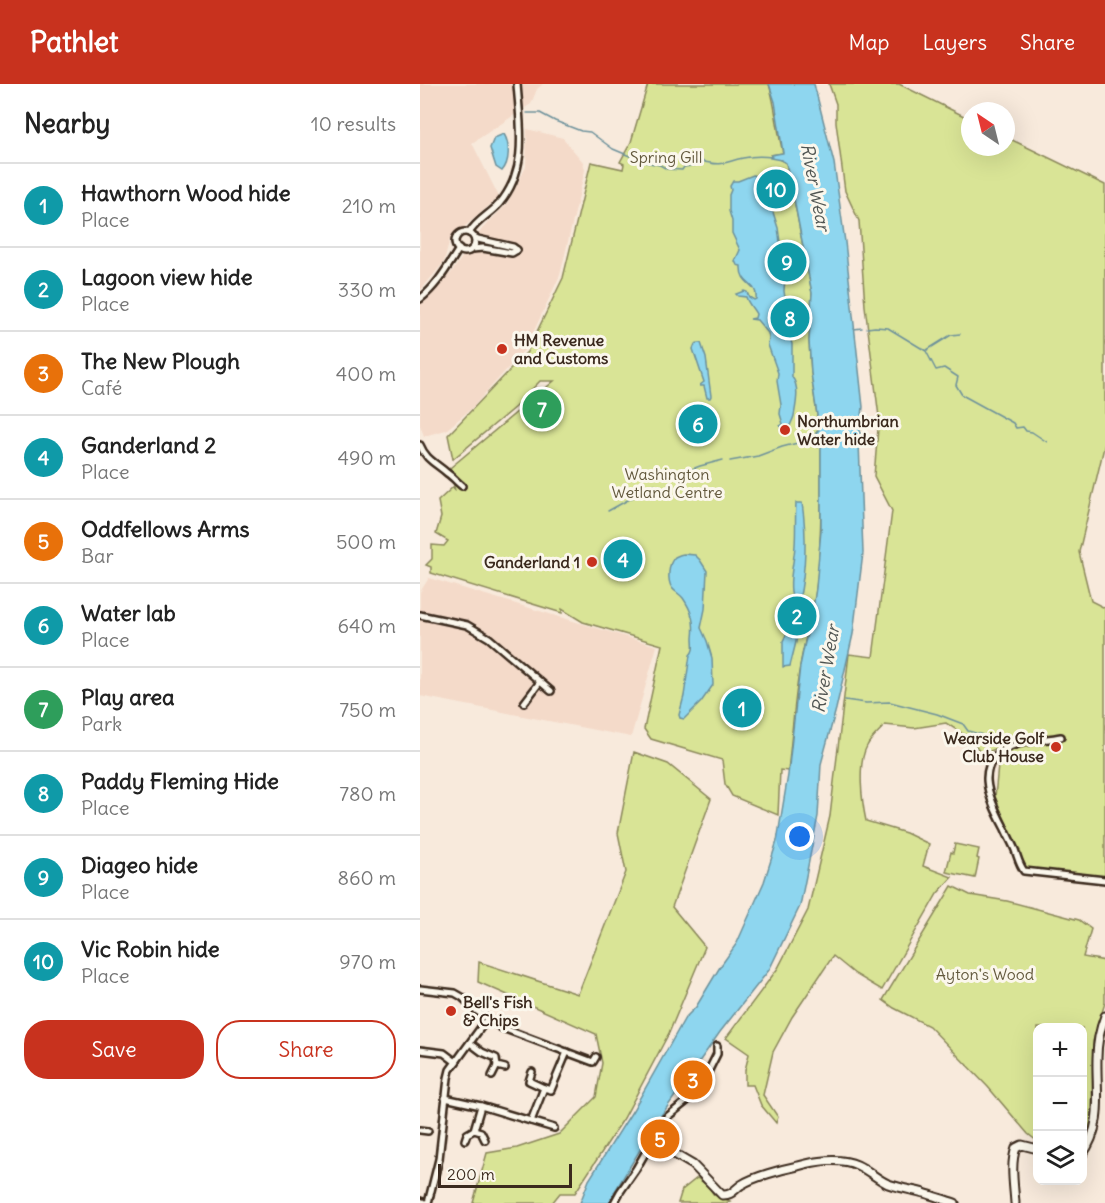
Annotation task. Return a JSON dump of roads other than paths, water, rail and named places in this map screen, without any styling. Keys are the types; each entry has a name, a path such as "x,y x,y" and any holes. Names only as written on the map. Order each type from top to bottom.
{"street":[{"path":"471,235 482,217 498,205 517,171 521,149 517,84"},
{"path":"460,234 471,235 478,240 513,247 517,250 512,253 483,248 464,251 459,249 456,238 460,234"},
{"path":"471,235 475,243 471,249"},
{"path":"420,299 434,285 459,249"},
{"path":"420,445 429,459 462,486"},
{"path":"420,615 467,625 489,638 551,691"},
{"path":"524,703 540,682"},
{"path":"1061,737 1018,744 1002,751 989,765 986,775 988,788 999,819 1024,871 1105,880"},
{"path":"421,990 455,993 500,1027 594,1063"},
{"path":"1087,1147 1093,1134 1097,1115 1097,1058 1099,1035 1105,1016"},
{"path":"420,1202 427,1203 439,1159 450,1070 487,1019"},
{"path":"470,1043 496,1058 497,1066 492,1076"},
{"path":"614,1203 652,1142 662,1121 698,1092 717,1054 717,1046"},
{"path":"420,1050 444,1053 456,1062"},
{"path":"521,1078 551,1090 567,1052"},
{"path":"497,1066 505,1068"},
{"path":"529,1082 532,1072"},
{"path":"531,1121 544,1088"},
{"path":"446,1098 482,1106 554,1128"},
{"path":"465,1140 474,1130 482,1106"},
{"path":"420,1130 428,1131"},
{"path":"474,1130 482,1132 485,1140"},
{"path":"652,1142 693,1166 722,1196 726,1196 752,1180 791,1168 837,1161 857,1165 888,1184 955,1203"},
{"path":"1015,1203 1014,1152 1022,1145 1033,1148"}],"water":[{"name":"River Wear","path":"769,84 814,84 834,163 863,407 859,442 863,553 853,634 821,764 818,816 800,906 769,970 720,1032 658,1120 610,1203 580,1203 589,1180 633,1110 685,1018 696,1007 737,943 764,882 777,841 788,775 800,666 816,588 821,530 821,447 811,440 819,429 809,341 812,293 786,163 770,158 771,155 783,153 775,102"},
{"path":"504,134 508,153 507,163 502,171 496,167 490,148 494,138"},
{"path":"753,175 760,177 768,187 778,228 785,277 786,305 784,310 792,344 792,377 797,391 794,416 789,428 780,426 783,424 780,414 778,373 768,345 768,333 757,320 750,319 755,318 756,314 746,297 736,294 744,291 749,297 756,299 754,289 743,277 741,266 735,261 740,250 732,233 729,211 730,186 733,181"},
{"path":"701,343 706,358 710,398 707,398 704,386 700,386 704,382 693,349"},
{"path":"796,503 802,503 805,552 799,601 793,601 791,580"},
{"path":"684,554 695,555 707,571 705,609 701,628 712,658 713,685 701,702 684,719 679,715 693,649 693,622 689,607 670,585 669,577 673,560"},
{"path":"789,629 797,631 796,642 790,666 783,667 783,641"}],"waterway":[{"path":"527,113 540,113 581,131 590,132 613,149 667,169 682,170 684,167 693,166 701,161 719,164 750,157 772,157"},
{"path":"854,329 862,328"},
{"path":"867,328 888,328 926,351 936,370 944,368 958,377 956,385 962,395 1013,423 1016,428 1023,427 1026,431 1032,432 1047,442"},
{"path":"927,350 951,335 960,334"},
{"path":"730,461 758,456 813,439"},
{"path":"674,476 723,460"},
{"path":"608,511 655,485"},
{"path":"845,700 866,703 890,702 937,714 963,724 968,731 990,737"}],"place":[{"name":"Vic Robin hide","path":"776,189"},
{"name":"Diageo hide","path":"787,262"},
{"name":"Paddy Fleming Hide","path":"790,318"},
{"name":"HM Revenue and Customs","path":"502,349"},
{"name":"Play area","path":"542,409"},
{"name":"Water lab","path":"698,424"},
{"name":"Northumbrian Water hide","path":"785,430"},
{"name":"Ganderland 2","path":"623,559"},
{"name":"Ganderland 1","path":"592,562"},
{"name":"Lagoon view hide","path":"797,616"},
{"name":"Hawthorn Wood hide","path":"742,708"},
{"name":"Wearside Golf Club House","path":"1056,747"},
{"name":"Bell's Fish & Chips","path":"451,1011"},
{"name":"The New Plough","path":"693,1080"},
{"name":"Oddfellows Arms","path":"660,1139"}],"park label":[{"name":"Spring Gill","path":"666,157"},
{"name":"Washington Wetland Centre","path":"667,483"},
{"name":"Ayton's Wood","path":"985,974"}]}
